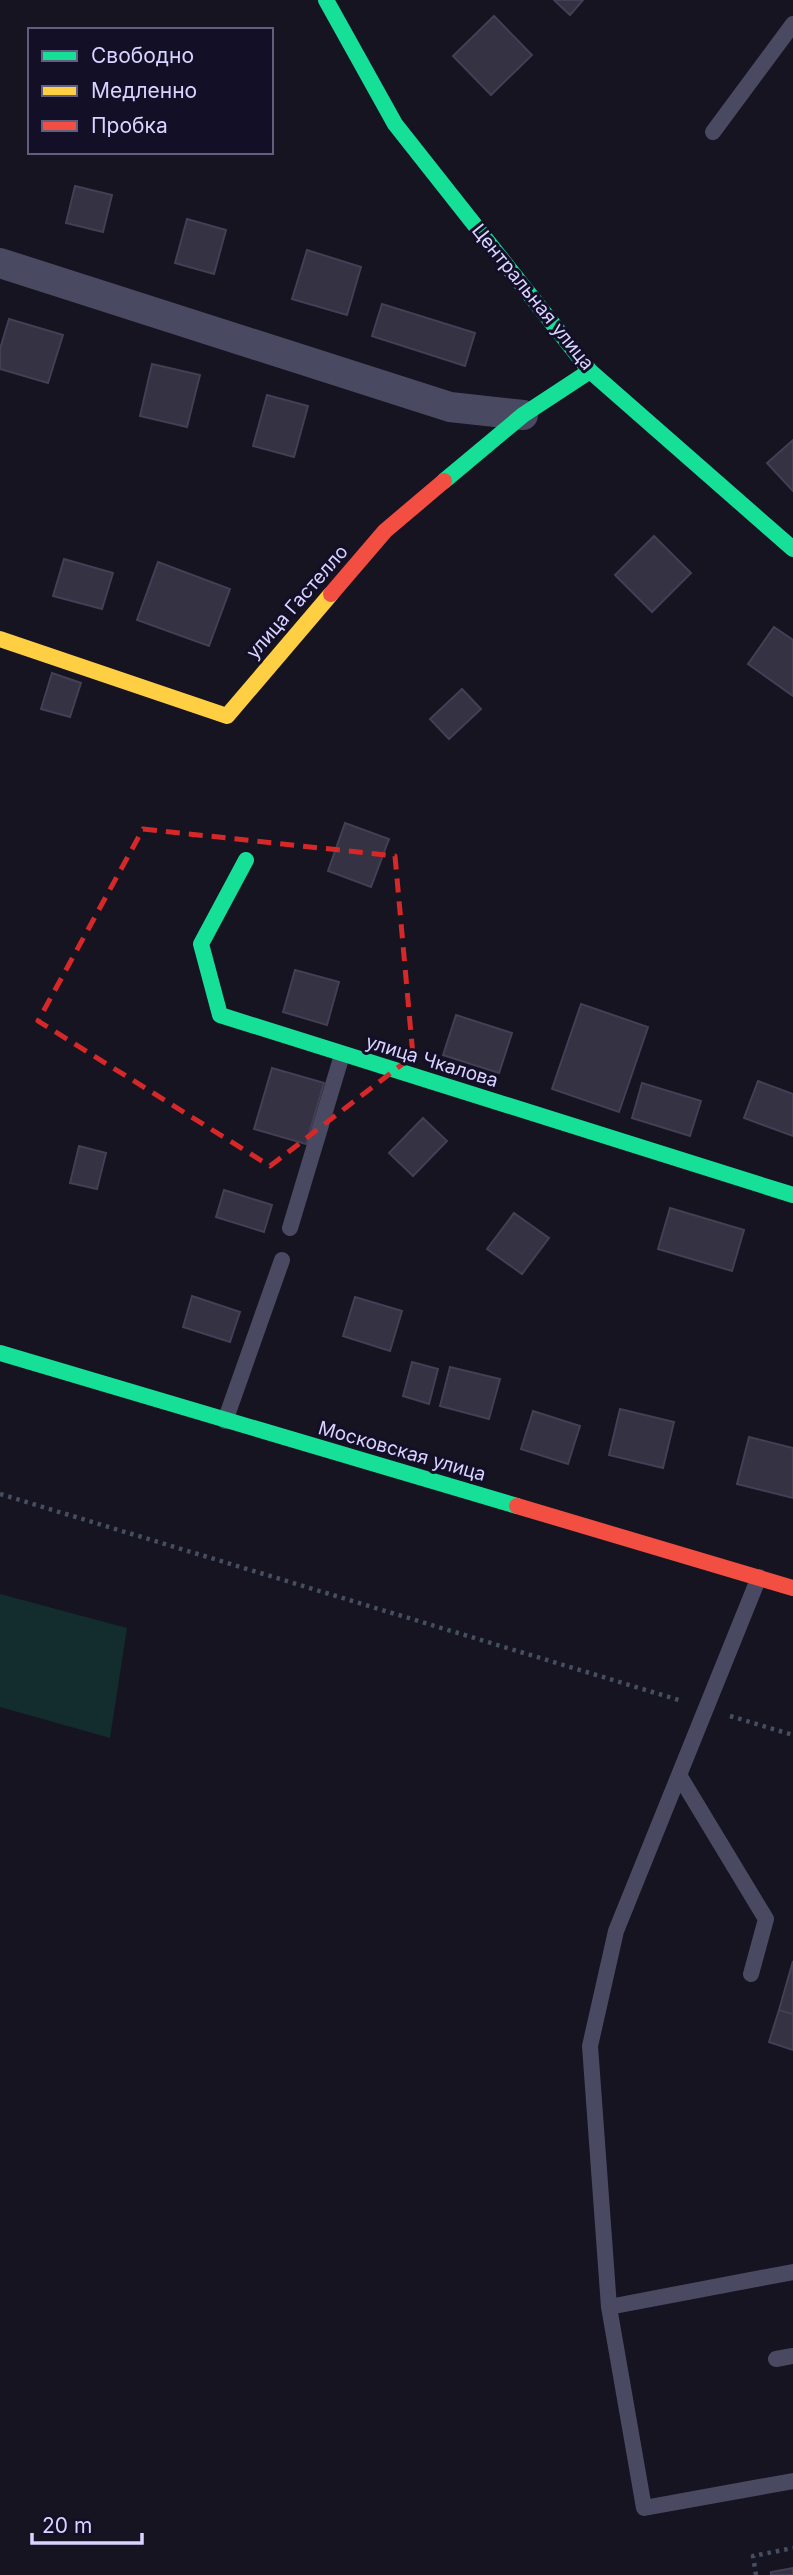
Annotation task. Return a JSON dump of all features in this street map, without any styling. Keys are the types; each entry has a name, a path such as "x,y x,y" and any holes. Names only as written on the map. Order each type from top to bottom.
{"street":[{"name":"Центральная улица","path":"326,0 395,124 590,371 793,550"},
{"path":"0,262 450,407 523,415"},
{"name":"улица Гастелло","path":"0,639 227,716 385,531 523,415 590,371"},
{"name":"улица Чкалова","path":"246,860 201,944 219,1015 793,1195"},
{"name":"Московская улица","path":"0,1353 793,1588"}],"lane":[{"path":"713,132 793,24"},
{"path":"289,1228 342,1055"},
{"path":"225,1421 282,1260"},
{"path":"759,1577 616,1931 590,2046 609,2307 644,2508 793,2482"},
{"path":"679,1775 766,1919 751,1974"},
{"path":"609,2307 793,2272"},
{"path":"776,2359 793,2356"}],"path":[{"path":"0,1494 793,1735"},
{"path":"756,2575 753,2556 793,2548"}],"highlighted area":[{"path":"143,829 395,856 413,1056 270,1166 38,1021"}],"green space":[{"path":"0,1594 127,1628 110,1738 0,1707"}],"building":[{"path":"554,0 583,0 570,15"},
{"path":"494,16 532,55 491,95 453,56"},
{"path":"75,186 112,195 103,232 66,223"},
{"path":"187,219 226,230 214,274 175,263"},
{"path":"307,250 361,267 347,315 292,299"},
{"path":"382,304 475,333 465,366 372,336"},
{"path":"9,319 63,335 48,383 0,369 0,349"},
{"path":"152,364 200,375 187,427 140,416"},
{"path":"267,395 308,406 294,457 253,446"},
{"path":"793,440 793,491 767,463"},
{"path":"654,536 691,573 652,612 615,575"},
{"path":"64,559 113,573 102,609 53,596"},
{"path":"158,562 230,589 209,646 137,620"},
{"path":"774,627 793,640 793,696 748,664"},
{"path":"52,673 81,683 70,717 41,709"},
{"path":"462,689 481,709 449,739 430,719"},
{"path":"345,823 389,839 371,887 328,871"},
{"path":"295,970 339,982 327,1025 283,1012"},
{"path":"581,1004 648,1027 619,1112 552,1089"},
{"path":"456,1015 512,1033 499,1073 443,1055"},
{"path":"272,1068 324,1083 306,1144 254,1129"},
{"path":"758,1081 793,1094 793,1136 744,1118"},
{"path":"642,1083 701,1101 690,1136 632,1118"},
{"path":"423,1118 447,1141 413,1176 389,1153"},
{"path":"79,1146 106,1153 97,1189 70,1183"},
{"path":"224,1190 272,1205 264,1232 216,1217"},
{"path":"670,1208 744,1230 732,1271 658,1249"},
{"path":"514,1213 549,1238 522,1274 487,1249"},
{"path":"192,1296 240,1312 230,1342 183,1327"},
{"path":"355,1297 402,1311 390,1351 343,1336"},
{"path":"412,1362 438,1369 429,1404 403,1396"},
{"path":"450,1367 500,1379 489,1419 440,1406"},
{"path":"620,1409 674,1422 663,1468 609,1455"},
{"path":"533,1411 580,1426 568,1464 521,1449"},
{"path":"749,1437 793,1448 793,1498 737,1484"},
{"path":"793,1961 793,2014 779,2010"},
{"path":"779,2010 793,2014 793,2050 769,2042"},
{"path":"793,2568 793,2575 771,2575 771,2572"}],"traffic: fast":[{"path":"326,0 395,124 590,371 793,549"},
{"path":"444,481 523,415 590,371"},
{"path":"246,860 201,944 220,1015 793,1195"},
{"path":"0,1353 517,1506"}],"traffic: slow":[{"path":"0,639 227,716 331,594"}],"traffic: jam":[{"path":"331,594 385,531 444,481"},
{"path":"517,1506 793,1588"}]}
